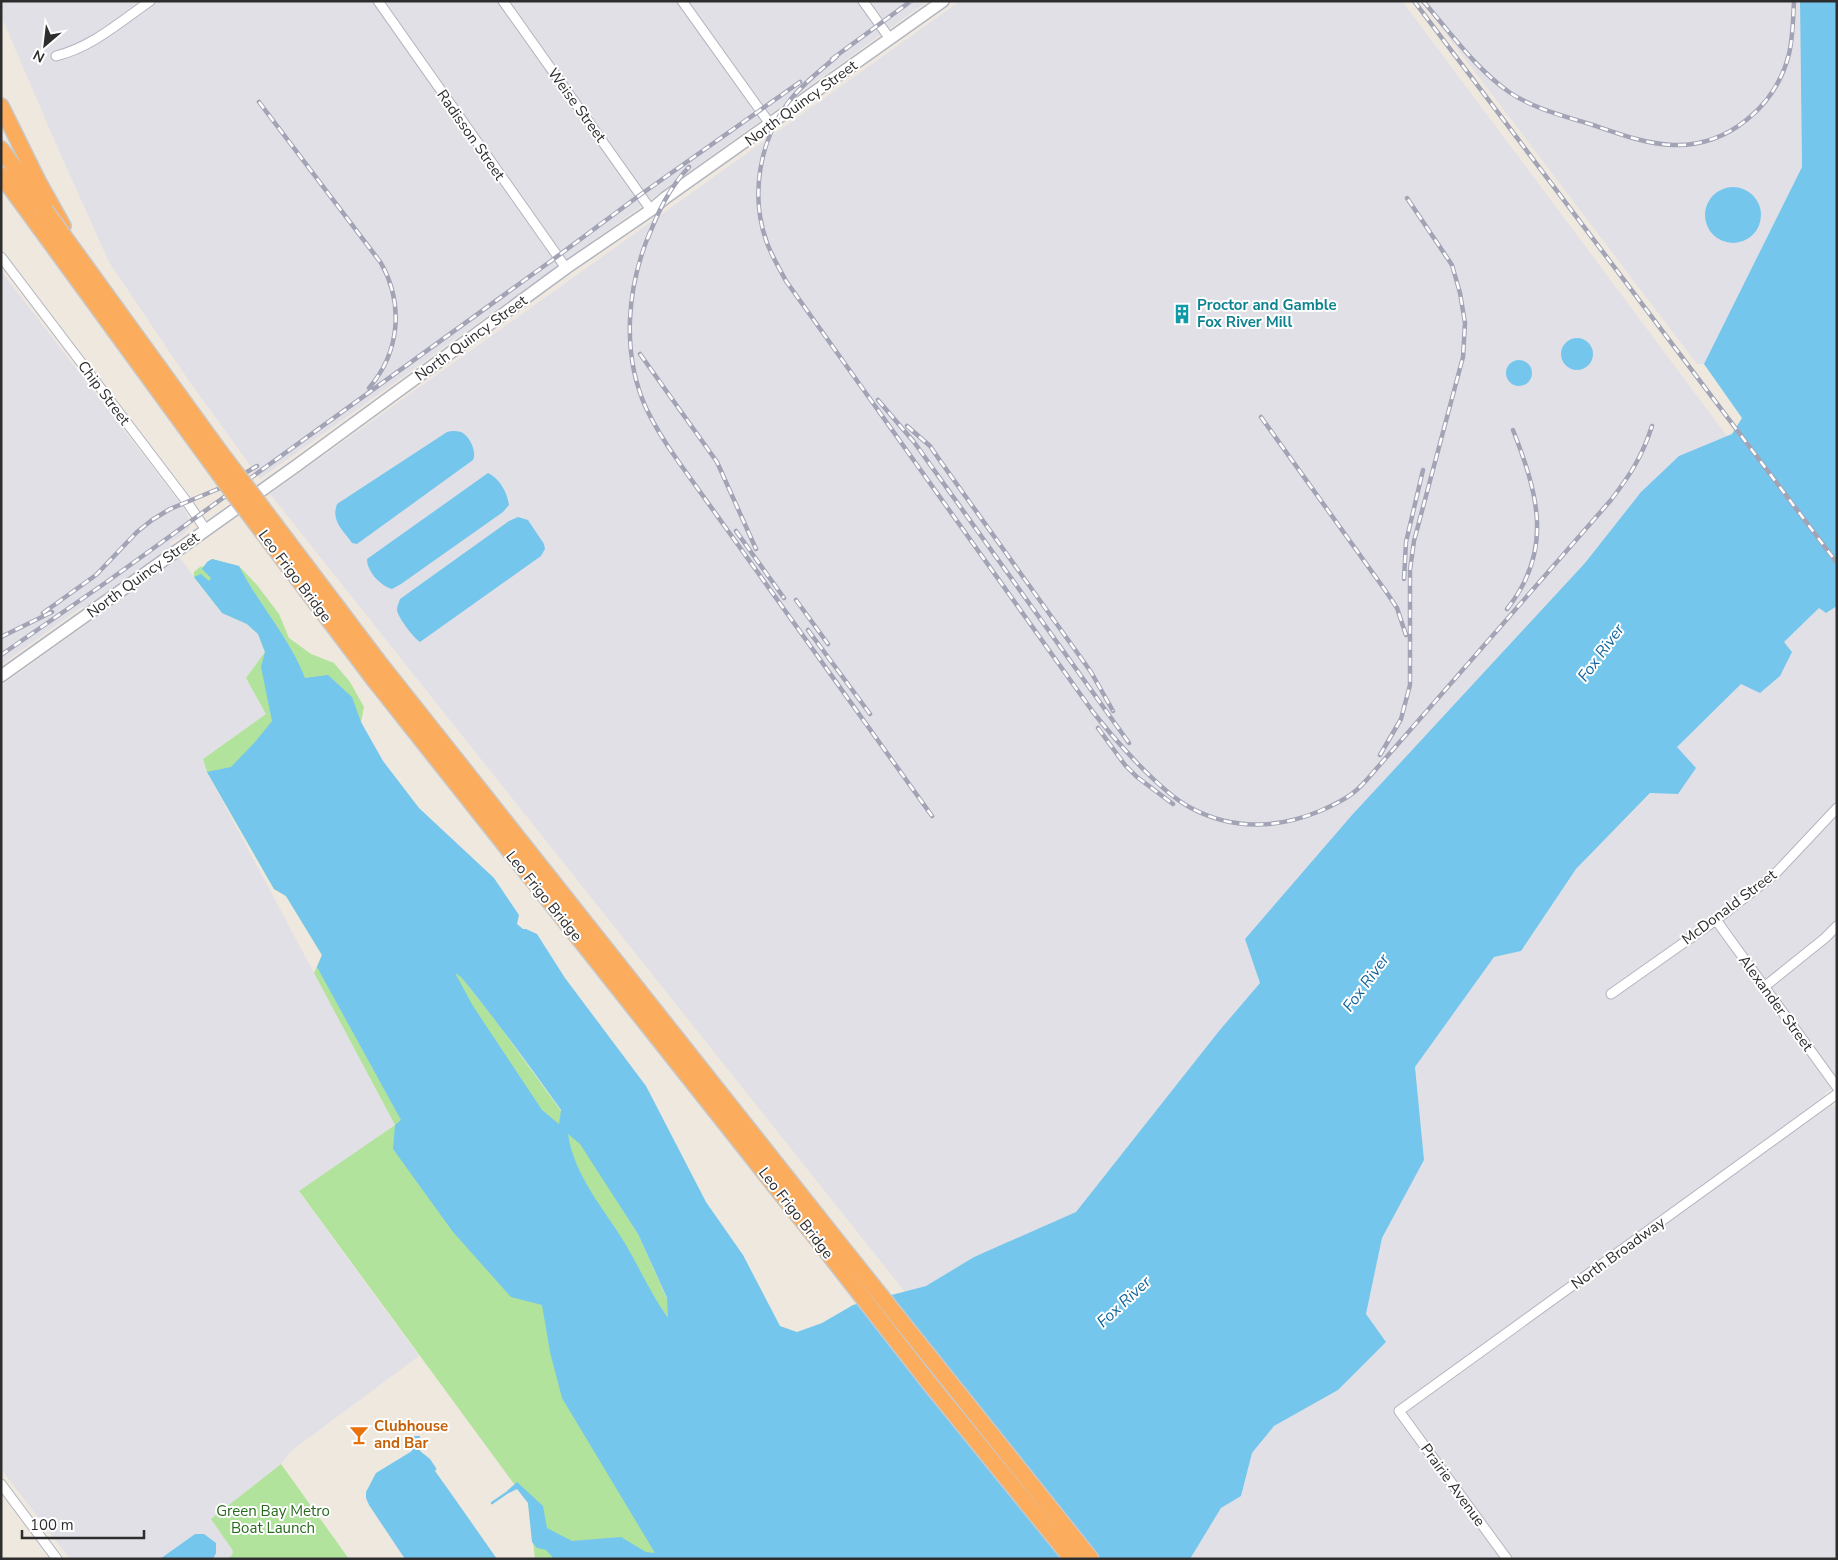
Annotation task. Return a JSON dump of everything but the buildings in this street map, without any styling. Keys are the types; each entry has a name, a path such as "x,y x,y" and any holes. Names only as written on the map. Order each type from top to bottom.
{"highway":[{"path":"1,106 44,212"},
{"path":"1,149 44,212 241,480 395,682 943,1375 1091,1559"},
{"path":"1,175 44,212"},
{"name":"Leo Frigo Bridge","path":"44,212 227,485 375,681 936,1391 1072,1559"}],"street":[{"path":"56,56 69,53 89,44 150,1"},
{"name":"Radisson Street","path":"378,1 566,268"},
{"name":"Weise Street","path":"502,1 651,210"},
{"path":"682,1 770,124"},
{"path":"863,1 890,39"},
{"name":"North Quincy Street","path":"1,676 206,530 566,268 651,210 665,198 943,1"},
{"name":"Chip Street","path":"1,257 181,494 206,530"},
{"name":"McDonald Street","path":"1611,994 1716,920 1775,874 1837,808"},
{"name":"Alexander Street","path":"1716,920 1837,1087"},
{"path":"1764,987 1825,938 1837,926"},
{"name":"North Broadway","path":"1399,1411 1837,1094"},
{"name":"Prairie Avenue","path":"1399,1411 1507,1559"},
{"path":"1,1484 57,1559"}],"shaded area":[{"path":"1,1 928,1 260,479 187,378 109,262 1,16"},
{"path":"960,1 1402,1 1727,436 1679,457 1641,492 1585,563 1352,815 1245,939 1260,983 1219,1031 1076,1212 974,1257 926,1286 905,1292 270,494"},
{"path":"1421,1 1800,1 1802,167 1704,364 1697,364"},
{"path":"1,271 184,508 190,527 184,534 170,543 181,559 221,613 247,624 258,634 265,652 246,678 266,714 203,759 207,772 395,1125 299,1192 419,1356 291,1451 281,1464 211,1519 233,1551 232,1555 227,1559 70,1559 1,1469 1,686 94,619 83,606 1,665"},
{"path":"1837,606 1837,1085 1824,1094 1833,1107 1837,1105 1837,1559 1190,1559 1221,1508 1241,1496 1252,1453 1274,1426 1338,1390 1366,1314 1382,1238 1424,1160 1415,1067 1494,957 1521,951 1576,869 1651,793 1676,747 1741,684 1780,675 1792,652 1784,642 1819,608 1826,613"}],"green space":[{"path":"212,559 239,566 257,585 279,614 289,638 311,654 334,663 350,682 364,707 361,722 461,977 493,1017 561,1111 638,1234 667,1299 717,1354 652,1559 535,1559 528,1503 299,1191 395,1125 314,973 322,955 286,896 274,889 207,772 203,759 266,714 246,678 265,652 258,634 247,624 222,613 194,577 194,572 200,567 206,566 207,562"},
{"name":"Green Bay Metro Boat Launch","path":"281,1464 349,1559 227,1559 232,1555 233,1551 211,1519"}],"water":[{"name":"Fox River","path":"1800,1 1837,1 1837,606 1826,613 1819,608 1784,642 1792,652 1780,676 1760,693 1741,684 1677,747 1696,768 1678,794 1650,793 1576,869 1521,951 1494,957 1415,1067 1424,1160 1382,1238 1366,1314 1386,1342 1338,1390 1274,1426 1252,1453 1241,1496 1221,1508 1190,1559 554,1559 546,1550 537,1548 532,1542 528,1503 517,1489 509,1493 507,1491 517,1482 543,1506 547,1528 572,1541 621,1537 646,1552 655,1553 562,1398 550,1352 542,1305 511,1297 453,1232 393,1149 395,1125 401,1120 317,967 322,955 286,896 274,889 207,772 231,767 272,721 261,667 265,652 258,634 247,624 222,613 194,577 201,574 209,581 211,578 202,569 207,562 212,559 239,566 291,649 305,678 328,675 352,697 361,722 383,761 419,808 494,878 519,915 517,924 523,929 537,934 565,978 646,1086 706,1202 743,1255 780,1326 797,1332 822,1323 853,1305 926,1286 974,1257 1076,1212 1219,1031 1260,983 1245,939 1352,815 1585,563 1641,492 1679,456 1732,434 1742,418 1704,364 1802,167","holes":["455,973 461,977 525,1059 561,1110 559,1124 542,1110 473,1006","568,1134 580,1144 638,1234 667,1298 668,1318 651,1292 626,1245 583,1178 571,1149"]},
{"path":"1727,187 1739,187 1753,195 1761,209 1759,226 1753,235 1739,243 1727,243 1717,238 1710,231 1705,221 1705,209 1710,199 1717,192"},
{"path":"1577,338 1589,342 1593,354 1589,366 1577,370 1565,366 1561,354 1565,342"},
{"path":"1519,360 1528,364 1532,373 1528,382 1519,386 1510,382 1506,373 1510,364"},
{"path":"447,432 461,432 470,441 474,453 473,460 357,544 352,543 336,520 337,504"},
{"path":"488,473 499,482 507,495 509,505 503,512 392,589 383,585 375,578 369,569 367,559"},
{"path":"518,517 528,520 544,544 545,549 541,556 420,642 398,614 397,609 400,599 509,521"},
{"path":"414,1436 420,1436 420,1451 430,1459 500,1559 403,1559 367,1507 363,1491 373,1472 414,1445"},
{"path":"195,1534 204,1534 216,1543 216,1553 213,1559 160,1559"}],"pier":[{"path":"412,1446 412,1451 376,1473 366,1492 369,1505 405,1559 401,1559 363,1504 361,1493 372,1471"},
{"path":"438,1467 502,1559 497,1559 435,1471"}],"waterway":[{"path":"492,1503 508,1492"}],"railway":[{"path":"832,59 911,1"},
{"path":"1414,1 1837,563"},
{"path":"1423,1 1474,61 1509,92 1519,98 1550,112 1623,135 1643,141 1673,145 1693,144 1712,139 1730,131 1747,120 1761,106 1783,73 1789,54 1794,1"},
{"path":"837,56 804,84 792,97 777,119 764,153 758,189 759,207 767,243 773,257 786,281 1093,712 1113,737 1152,778 1191,808 1222,820 1238,823 1271,824 1304,817 1349,796 1369,778 1611,500 1635,465 1652,426"},
{"path":"1,655 108,581 640,195 800,82"},
{"path":"259,102 381,263 388,279 393,295 395,327 387,359 369,388"},
{"path":"648,238 665,201 689,167"},
{"path":"1380,755 1401,719 1410,685 1410,570 1414,541 1463,357 1465,323 1460,293 1452,265 1407,198"},
{"path":"650,232 636,275 630,320 633,365 638,387 646,408 678,461 932,816"},
{"path":"640,354 717,462 756,549"},
{"path":"878,400 914,442 1129,743"},
{"path":"1261,417 1397,608 1406,635"},
{"path":"907,426 930,446 1091,672 1113,711"},
{"path":"1507,609 1522,587 1531,565 1536,543 1537,521 1529,477 1513,430"},
{"path":"43,613 96,575 137,532 152,520 170,509 218,489 257,466"},
{"path":"1404,579 1406,542 1423,470"},
{"path":"736,531 784,598"},
{"path":"796,600 828,644"},
{"path":"1,637 52,612"},
{"path":"808,630 870,714"},
{"path":"1098,728 1125,765 1137,777 1173,804"}],"place":[{"name":"Proctor and Gamble Fox River Mill","path":"1182,314"},
{"name":"Clubhouse and Bar","path":"359,1435"}]}
